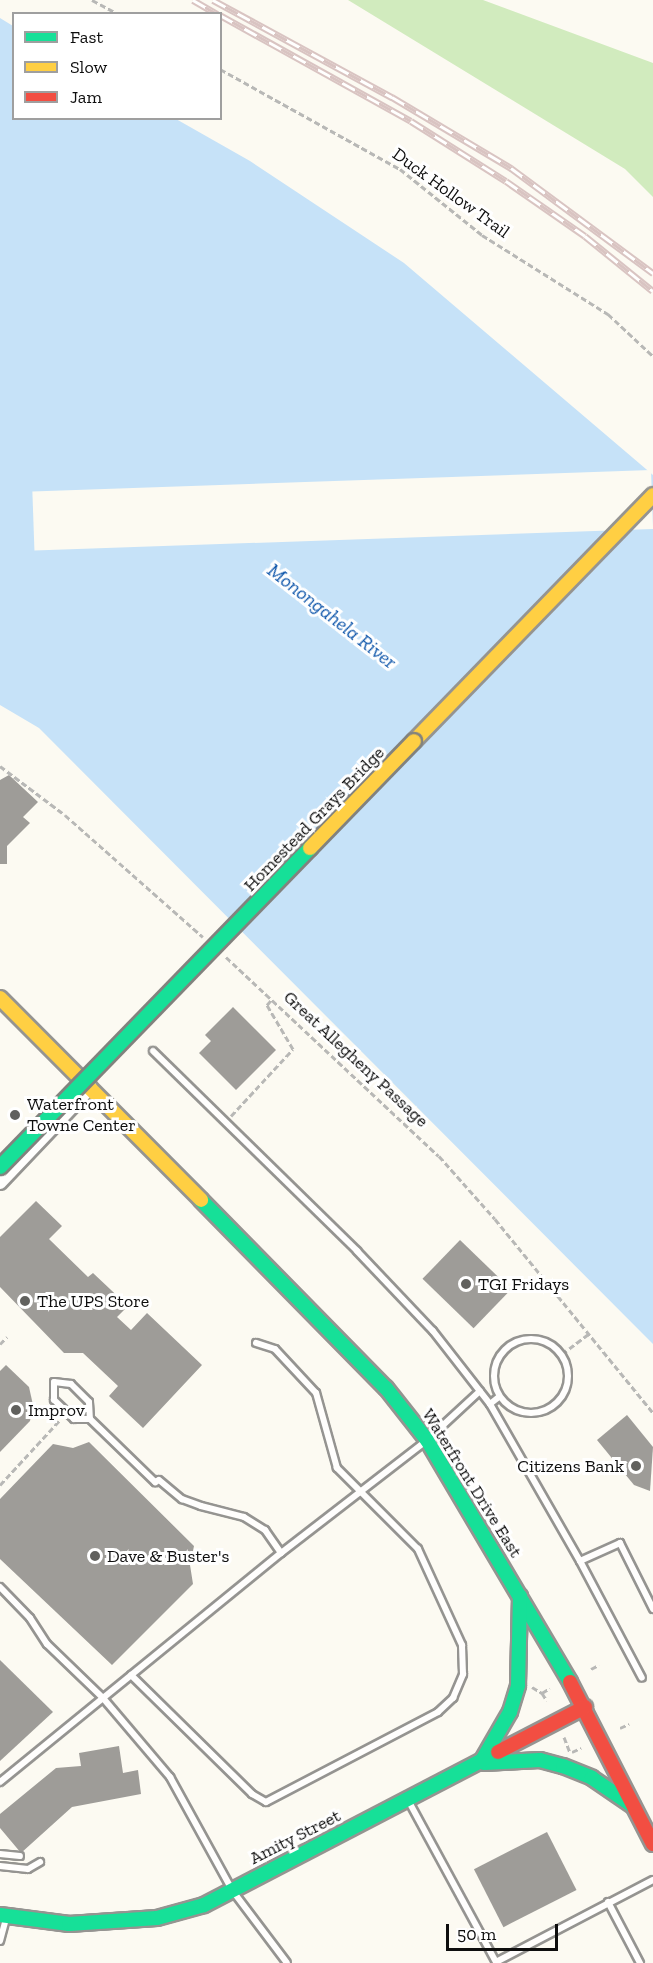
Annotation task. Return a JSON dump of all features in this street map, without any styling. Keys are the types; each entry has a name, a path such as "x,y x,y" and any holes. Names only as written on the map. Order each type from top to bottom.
{"street":[{"name":"Homestead Grays Bridge","path":"0,1167 653,495"},
{"name":"Waterfront Drive East","path":"0,998 354,1355 427,1440 585,1707 653,1844"},
{"path":"0,1183 91,1088"},
{"path":"480,1763 510,1712 518,1685 520,1595"},
{"name":"Amity Street","path":"3,1916 69,1924 157,1918 204,1905 585,1707"},
{"path":"480,1763 540,1760 563,1766 592,1778 633,1807"}],"lane":[{"path":"153,1051 357,1251 433,1331 480,1391 490,1404 580,1561 642,1678"},
{"path":"527,1338 547,1341 562,1353 569,1376 562,1399 542,1413 518,1412 499,1397 493,1379 497,1359 509,1344 527,1338"},
{"path":"131,1675 252,1794 266,1802 438,1712 453,1698 463,1674 462,1645 418,1549 337,1468 316,1393 275,1349 256,1343"},
{"path":"90,1419 74,1419 54,1400 54,1382 71,1384 89,1402 90,1419 155,1482 159,1480 182,1499 244,1517 265,1530 281,1553"},
{"path":"0,1782 281,1553 427,1440 480,1391"},
{"path":"490,1404 499,1397"},
{"path":"580,1561 620,1542 653,1609"},
{"path":"0,1587 30,1618 47,1644 103,1698 170,1777 232,1890 287,1963"},
{"path":"408,1800 496,1962 653,1880"},
{"path":"0,1854 20,1856"},
{"path":"0,1866 28,1869 39,1862"},
{"path":"608,1902 640,1963"},
{"path":"0,1941 3,1916"}],"path":[{"path":"92,0 114,12"},
{"name":"Duck Hollow Trail","path":"222,70 400,169 482,235 608,314 653,356"},
{"path":"0,766 65,815 208,941"},
{"name":"Great Allegheny Passage","path":"224,956 439,1156 653,1413"},
{"path":"225,1122 293,1049 267,1005 272,999"},
{"path":"562,1353 589,1334"},
{"path":"0,1344 7,1337"},
{"path":"0,1485 55,1426"},
{"path":"591,1669 599,1665"},
{"path":"527,1686 542,1693 546,1701"},
{"path":"542,1693 550,1688"},
{"path":"621,1728 629,1724"},
{"path":"564,1737 572,1752"},
{"path":"566,1756 581,1748"}],"green space":[{"path":"348,0 483,0 653,63 653,197 625,169"}],"water":[{"name":"Monongahela River","path":"0,18 12,25 12,120 178,120 250,161 404,263 653,475 653,1344 39,728 0,705"}],"pier":[{"path":"651,470 653,529 34,551 32,492"}],"building":[{"path":"9,775 38,802 23,817 30,823 7,846 7,864 0,864 0,780"},
{"path":"233,1007 276,1050 236,1090 199,1053 211,1041 205,1035"},
{"path":"36,1201 62,1226 49,1239 88,1277 93,1273 128,1306 117,1317 131,1330 147,1313 202,1365 143,1428 109,1396 118,1386 83,1353 64,1353 0,1287 0,1237"},
{"name":"TGI Fridays","path":"460,1240 511,1289 474,1328 422,1279"},
{"name":"Improv","path":"6,1365 29,1387 33,1405 30,1421 0,1452 0,1371"},
{"name":"Citizens Bank","path":"627,1415 653,1447 650,1491 634,1485 597,1440"},
{"name":"Dave & Buster's","path":"89,1442 194,1546 190,1565 193,1584 112,1665 0,1559 0,1499 53,1444 73,1448"},
{"path":"0,1660 53,1712 0,1761"},
{"path":"119,1746 123,1773 138,1770 141,1794 72,1807 21,1853 0,1828 0,1814 56,1768 81,1766 79,1753"},
{"path":"547,1832 577,1890 503,1927 474,1869"}],"railway":[{"path":"193,0 214,12"},
{"path":"213,0 392,97 511,168 653,273"},
{"path":"222,16 411,121 506,181 585,236 653,291"}],"traffic: fast":[{"path":"0,1167 310,848"},
{"path":"201,1200 386,1388 427,1440 570,1682"},
{"path":"481,1762 510,1712 518,1685 520,1596"},
{"path":"0,1915 69,1924 157,1918 204,1905 498,1752"},
{"path":"484,1763 540,1760 563,1766 592,1778 633,1806"}],"traffic: slow":[{"path":"414,741 653,495"},
{"path":"310,848 414,741"},
{"path":"0,998 201,1200"}],"traffic: jam":[{"path":"570,1682 653,1844"},
{"path":"498,1752 585,1707"}],"place":[{"name":"Waterfront Towne Center","path":"15,1115"},
{"name":"TGI Fridays","path":"466,1284"},
{"name":"The UPS Store","path":"25,1301"},
{"name":"Improv","path":"16,1410"},
{"name":"Citizens Bank","path":"636,1466"},
{"name":"Dave & Buster's","path":"95,1556"}]}
